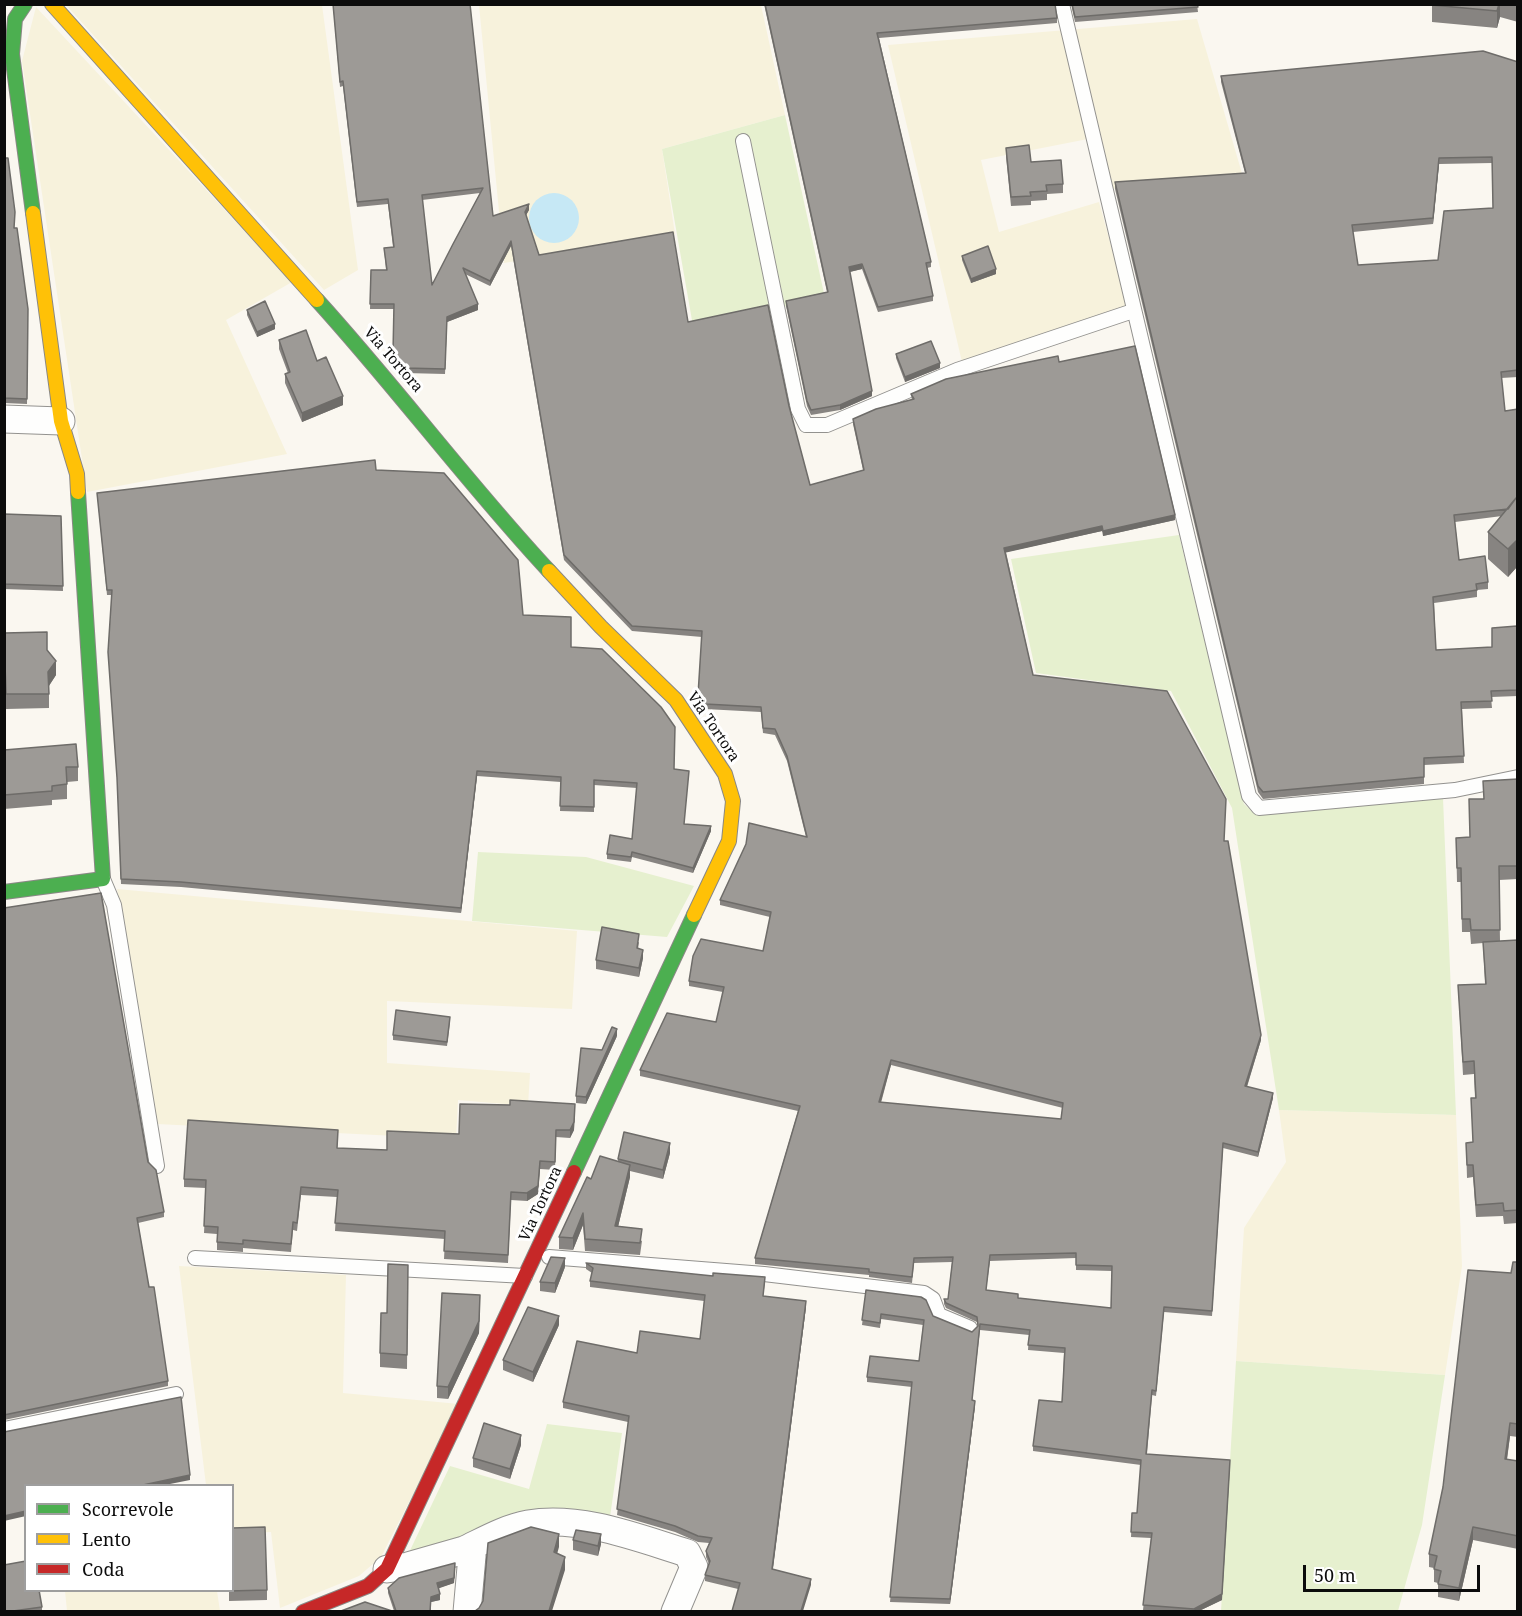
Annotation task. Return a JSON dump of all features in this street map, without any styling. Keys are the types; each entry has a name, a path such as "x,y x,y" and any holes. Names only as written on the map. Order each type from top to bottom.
{"street":[{"path":"4,892 103,879 77,474 61,421 12,54 15,19 25,4"},
{"name":"Via Tortora","path":"52,4 363,351 509,528 602,627 676,700 725,774 733,801 729,841 387,1569 368,1586 303,1611"},
{"path":"4,419 61,421"},
{"path":"387,1569 408,1566 464,1550 499,1533 529,1524 561,1523 601,1528 687,1553 694,1567 675,1611"},
{"path":"464,1550 471,1556 470,1602 467,1611"}],"lane":[{"path":"1062,4 1249,796 1260,808 1455,790 1518,777"},
{"path":"742,141 798,409 806,425 826,425 957,370 1133,311"},
{"path":"103,879 114,905 157,1166"},
{"path":"535,1256 764,1274 924,1293 933,1299 939,1315 970,1328"},
{"path":"195,1258 525,1276"},
{"path":"4,1429 176,1394"}],"shaded area":[{"path":"66,5 322,5 358,270 324,290"},
{"path":"479,5 761,5 785,115 662,149 675,234 504,263"},
{"path":"36,7 292,282 226,320 287,454 87,492 22,61"},
{"path":"1197,19 1243,177 1111,189 1098,137 981,160 999,232 1099,202 1128,307 962,362 888,45"},
{"path":"117,889 577,931 572,1009 387,1001 387,1063 530,1073 528,1106 458,1100 456,1139 157,1124"},
{"path":"1279,1110 1456,1115 1462,1266 1445,1375 1236,1361 1244,1228 1286,1162"},
{"path":"179,1266 346,1275 343,1393 459,1404 381,1557 359,1576 280,1608 271,1532 234,1534 234,1484 206,1484"},
{"path":"65,1592 217,1592 220,1611 67,1611"}],"green space":[{"path":"785,115 825,298 693,326 662,149"},
{"path":"1179,535 1244,804 1255,814 1443,798 1456,1115 1279,1110 1232,808 1171,691 1036,673 1011,559"},
{"path":"478,852 586,857 694,886 667,937 472,921"},
{"path":"1236,1361 1445,1375 1422,1525 1398,1611 1221,1611"},
{"path":"547,1424 622,1433 609,1524 405,1561 450,1466 529,1489"}],"water":[{"path":"554,193 572,200 579,218 572,236 554,243 536,236 529,218 536,200"}],"building":[{"path":"333,4 470,4 493,216 529,204 525,212 539,255 673,232 688,322 768,305 789,406 810,485 864,470 853,419 876,409 914,399 911,394 946,379 1058,356 1059,362 1135,346 1175,515 1103,531 1102,526 1004,548 1033,675 1167,691 1226,799 1224,841 1228,841 1261,1035 1245,1086 1273,1093 1258,1152 1223,1143 1212,1311 1164,1307 1156,1391 1152,1390 1146,1454 1230,1460 1222,1594 1194,1609 1143,1605 1152,1533 1131,1532 1132,1513 1137,1513 1141,1460 1033,1446 1039,1400 1062,1402 1065,1348 1028,1345 1030,1330 980,1324 972,1400 975,1401 950,1599 890,1597 912,1382 867,1377 870,1356 919,1361 924,1320 881,1314 880,1323 862,1320 866,1290 921,1297 926,1300 933,1316 972,1332 978,1326 977,1317 946,1303 944,1299 948,1299 953,1257 914,1258 912,1277 869,1272 869,1269 755,1258 800,1106 640,1070 667,1013 716,1022 724,987 689,981 693,956 701,939 763,951 771,912 720,900 746,844 749,823 807,837 787,756 775,729 763,728 761,707 705,704 698,695 702,631 632,626 564,555 511,241 490,281 463,268 478,304 447,317 445,369 405,368 393,352 394,304 370,304 371,270 387,270 384,248 394,247 388,199 357,202 343,81 340,82","holes":["483,188 453,244 432,285 422,195","891,1060 1063,1103 1061,1119 879,1102","1076,1253 1076,1265 1112,1266 1111,1308 1018,1298 1018,1294 986,1290 990,1255"]},
{"path":"765,4 1055,4 1057,18 877,33 931,262 926,263 933,296 878,307 862,264 849,267 872,391 840,405 811,410 807,401 786,301 828,292"},
{"path":"1072,4 1197,4 1198,7 1075,17"},
{"path":"1432,4 1499,4 1497,11"},
{"path":"1483,51 1518,62 1518,370 1501,372 1505,411 1518,409 1518,499 1516,498 1508,509 1454,515 1459,560 1485,556 1488,582 1476,584 1477,590 1433,597 1436,650 1492,647 1492,628 1517,626 1518,690 1491,691 1492,701 1461,702 1464,756 1424,758 1424,777 1263,792 1258,786 1115,182 1246,173 1221,76","holes":["1492,157 1493,208 1444,211 1438,260 1358,265 1352,225 1433,218 1439,158"]},
{"path":"1029,145 1031,162 1061,160 1063,184 1046,185 1047,191 1030,192 1031,196 1011,197 1006,148"},
{"path":"4,158 8,158 15,212 14,228 17,228 28,309 27,399 4,398"},
{"path":"988,246 996,269 971,279 962,256"},
{"path":"265,301 275,324 257,332 247,310"},
{"path":"306,330 317,361 326,357 343,396 302,413 285,374 290,372 279,340"},
{"path":"931,341 940,363 905,377 896,354"},
{"path":"375,460 376,470 444,473 518,560 523,615 571,617 571,647 602,649 661,707 675,727 674,769 689,771 684,824 711,826 693,868 632,852 631,857 607,854 610,835 632,839 637,783 594,780 594,807 560,806 561,777 477,771 461,908 181,882 121,879 108,652 112,590 107,590 97,493"},
{"path":"1516,498 1518,499 1518,542 1516,541 1508,549 1488,532"},
{"path":"4,514 61,516 63,586 4,584"},
{"path":"47,632 47,650 56,661 48,672 49,694 6,694 4,633"},
{"path":"76,744 78,767 66,767 67,784 52,786 52,791 4,795 4,750"},
{"path":"1518,779 1518,866 1499,866 1500,930 1471,930 1470,919 1462,919 1461,868 1457,868 1456,838 1470,837 1469,799 1484,799 1483,781"},
{"path":"101,893 148,1162 156,1170 164,1212 137,1218 149,1287 154,1287 168,1381 4,1415 4,908"},
{"path":"602,927 639,934 637,948 643,950 639,968 596,960"},
{"path":"1518,940 1518,1210 1504,1211 1503,1203 1476,1205 1473,1165 1467,1165 1466,1143 1473,1142 1471,1098 1476,1098 1474,1061 1463,1062 1458,985 1486,984 1483,942"},
{"path":"396,1010 450,1017 447,1042 393,1035"},
{"path":"612,1027 617,1029 586,1097 576,1096 581,1048 602,1050"},
{"path":"510,1100 575,1104 574,1122 570,1130 556,1130 555,1162 540,1161 538,1186 527,1193 511,1192 508,1255 444,1251 445,1231 335,1223 338,1190 301,1187 297,1223 293,1222 291,1244 243,1240 243,1244 217,1242 218,1227 204,1226 206,1180 184,1179 188,1120 338,1130 337,1148 387,1150 387,1131 459,1134 460,1104 510,1105"},
{"path":"624,1132 670,1143 663,1170 618,1159"},
{"path":"600,1156 630,1165 615,1226 642,1229 640,1243 585,1239 583,1213 573,1238 559,1237 587,1177 591,1179"},
{"path":"551,1257 565,1258 555,1283 540,1282"},
{"path":"1513,1262 1518,1262 1518,1424 1510,1423 1505,1459 1518,1461 1518,1536 1473,1527 1459,1588 1438,1584 1441,1571 1434,1569 1437,1556 1429,1554 1443,1487 1468,1270 1511,1273"},
{"path":"586,1263 713,1276 713,1273 765,1277 763,1296 806,1301 772,1569 811,1579 801,1611 732,1611 740,1583 705,1575 710,1561 706,1551 712,1538 698,1536 675,1526 617,1509 629,1416 563,1402 577,1341 637,1353 640,1331 700,1339 705,1295 590,1281 593,1268"},
{"path":"388,1264 408,1265 407,1355 380,1353 381,1313 387,1313"},
{"path":"442,1293 480,1295 479,1321 448,1387 437,1386"},
{"path":"528,1307 559,1316 533,1372 503,1360"},
{"path":"181,1397 190,1475 148,1484 24,1484 24,1511 4,1516 4,1432"},
{"path":"484,1423 521,1435 510,1469 473,1458"},
{"path":"265,1527 267,1590 234,1591 234,1528"},
{"path":"531,1527 559,1534 554,1552 565,1557 549,1611 475,1611 483,1601 488,1543"},
{"path":"576,1530 601,1534 598,1546 573,1540"},
{"path":"24,1561 24,1592 39,1592 42,1607 4,1611 4,1565"},
{"path":"455,1563 454,1578 437,1583 440,1594 431,1597 430,1611 396,1611 388,1588 399,1578"},
{"path":"365,1602 392,1611 341,1611"}],"traffic: fast":[{"path":"25,4 15,19 12,54 33,213"},
{"path":"317,300 549,571"},
{"path":"4,892 103,879 78,492"},
{"path":"574,1172 694,915"}],"traffic: slow":[{"path":"52,4 317,300"},
{"path":"33,213 61,421 77,474 78,492"},
{"path":"549,571 601,627 676,700 725,774 733,801 729,841 694,915"}],"traffic: jam":[{"path":"303,1612 368,1586 387,1569 574,1172"}]}
